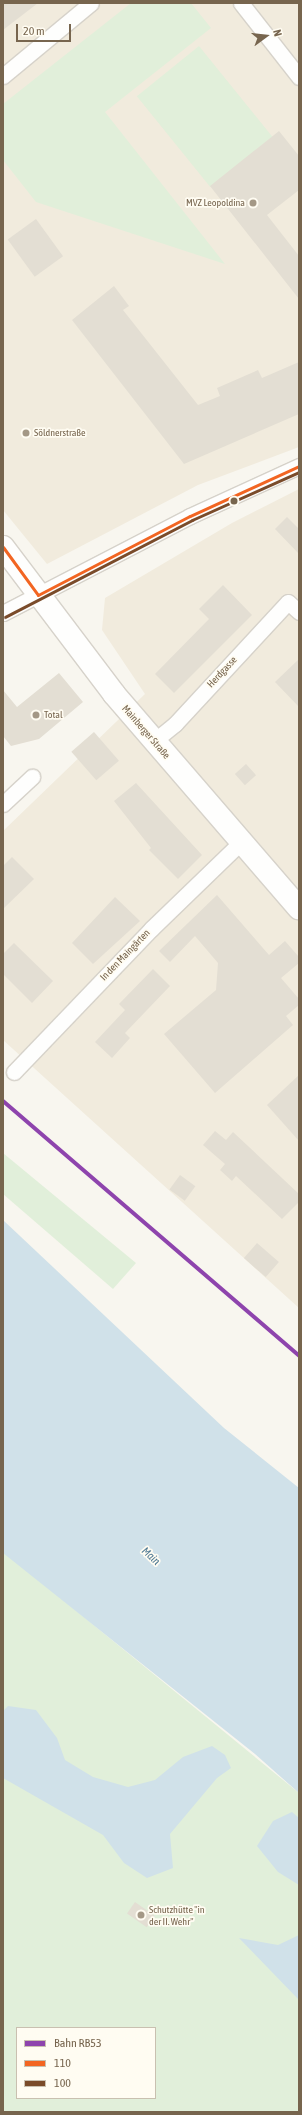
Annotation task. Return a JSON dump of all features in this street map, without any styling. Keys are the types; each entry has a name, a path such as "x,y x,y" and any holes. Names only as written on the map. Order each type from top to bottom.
{"main road":[{"name":"Mainberger Straße","path":"3,547 38,596 154,741 299,908"}],"street":[{"path":"3,76 91,3"},
{"path":"241,3 299,77"},
{"path":"3,613 190,516 299,466"},
{"name":"Herdgasse","path":"154,741 175,724 294,607"},
{"path":"3,804 32,778"},
{"name":"In den Maingärten","path":"14,1072 151,929 241,842"}],"shaded area":[{"path":"3,3 299,3 299,447 198,485 47,564 3,510"},
{"path":"299,489 299,1308 3,1040 3,831 145,694 102,630 105,598 232,523"}],"green space":[{"path":"131,3 191,3 211,28 105,112 225,264 36,202 3,160 3,104"},
{"path":"199,46 273,137 210,187 137,96"},
{"path":"3,1153 136,1263 113,1289 3,1194"},
{"path":"3,1551 299,1793 299,2112 3,2112"}],"water":[{"name":"Main","path":"3,1220 224,1428 299,1488 299,1793 255,1754 3,1553"},
{"path":"8,1706 36,1710 57,1738 65,1760 93,1777 128,1787 155,1780 183,1757 212,1746 225,1755 231,1768 217,1778 170,1834 173,1868 147,1878 124,1863 103,1835 3,1778 3,1711"},
{"path":"292,1812 299,1818 299,1885 278,1872 257,1846 273,1821"},
{"path":"299,1935 299,2000 239,1938 278,1945"}],"building":[{"path":"3,3 38,3 3,30"},
{"name":"MVZ Leopoldina","path":"279,131 299,156 299,190 267,215 299,256 299,299 210,186"},
{"path":"36,219 63,256 35,277 8,240"},
{"path":"114,286 129,306 123,310 198,405 220,396 217,388 258,370 262,378 299,362 299,414 184,464 72,320"},
{"path":"287,517 299,529 299,554 275,529"},
{"path":"223,585 252,615 174,693 155,674 209,619 199,609"},
{"path":"299,659 299,707 275,682"},
{"name":"Total","path":"59,673 83,702 39,739 11,746 3,736 3,690 17,707"},
{"path":"94,732 119,761 96,780 71,752"},
{"path":"246,764 256,775 245,785 235,774"},
{"path":"136,783 202,855 178,879 149,850 151,848 114,801"},
{"path":"12,857 34,879 3,909 3,866"},
{"path":"217,895 269,955 285,941 299,957 299,963 281,978 299,999 299,1005 286,1016 293,1025 215,1093 164,1034 216,990 218,963 195,936 170,962 159,951"},
{"path":"115,897 140,921 93,964 72,943"},
{"path":"14,943 53,981 32,1003 3,974 3,954"},
{"path":"153,969 170,986 125,1033 130,1038 112,1058 95,1042 125,1010 119,1004"},
{"path":"299,1075 299,1141 267,1105"},
{"path":"215,1131 226,1140 233,1132 299,1194 299,1202 282,1219 236,1176 232,1181 220,1170 225,1164 203,1145"},
{"path":"180,1175 195,1186 185,1201 169,1190"},
{"path":"257,1243 279,1262 266,1277 244,1258"},
{"name":"Schutzhütte \"in der II. Wehr\"","path":"135,1902 155,1916 147,1927 127,1913"}],"rail line":[{"name":"RB53","path":"3,1101 299,1356"}],"transit line":[{"name":"110","path":"38,595 190,516 299,466"},
{"name":"100","path":"5,617 192,520 299,472"},
{"name":"110","path":"3,547 38,595"}],"place":[{"name":"MVZ Leopoldina","path":"253,203"},
{"name":"Söldnerstraße","path":"26,433"},
{"name":"Total","path":"36,715"},
{"name":"Schutzhütte \"in der II. Wehr\"","path":"141,1915"}]}
